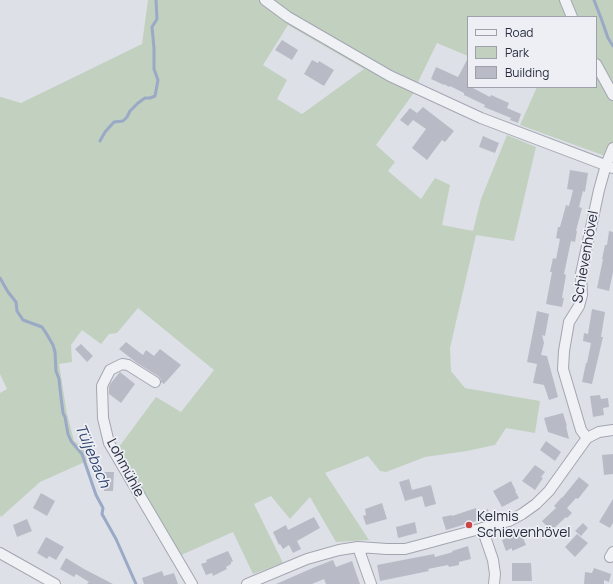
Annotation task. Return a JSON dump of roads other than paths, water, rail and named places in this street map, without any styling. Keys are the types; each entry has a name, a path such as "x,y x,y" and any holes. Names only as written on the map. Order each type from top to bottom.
{"street":[{"path":"265,0 288,18 390,76 481,118 610,167"},
{"path":"565,0 572,16"},
{"path":"597,66 613,95"},
{"name":"Schievenhövel","path":"587,438 581,430 563,369 564,351 569,322 579,306 582,294 581,274 599,190 610,167 613,148"},
{"name":"Lohmühle","path":"156,382 128,365 122,364 110,370 102,386 103,418 108,443 192,584"},
{"path":"247,584 307,560 339,550 358,547 387,549 405,548 509,520 522,514 536,504 549,491 587,438 599,432 613,430"},
{"path":"482,528 493,560 495,574 494,584"},
{"path":"358,547 371,584"},
{"path":"0,553 55,584"}],"waterway":[{"path":"100,141 105,132 114,122 123,121 138,103 145,98 155,96 158,80 154,69 152,27 157,19 156,0"},
{"path":"594,0 608,38 613,46"},
{"name":"Tüljebach","path":"0,278 16,302 17,311 23,320 42,327 53,345 63,413 68,434 71,441 82,454 96,495 103,508 102,514 116,539 136,584"}],"place":[{"name":"Kelmis Schievenhövel","path":"469,525"}]}
